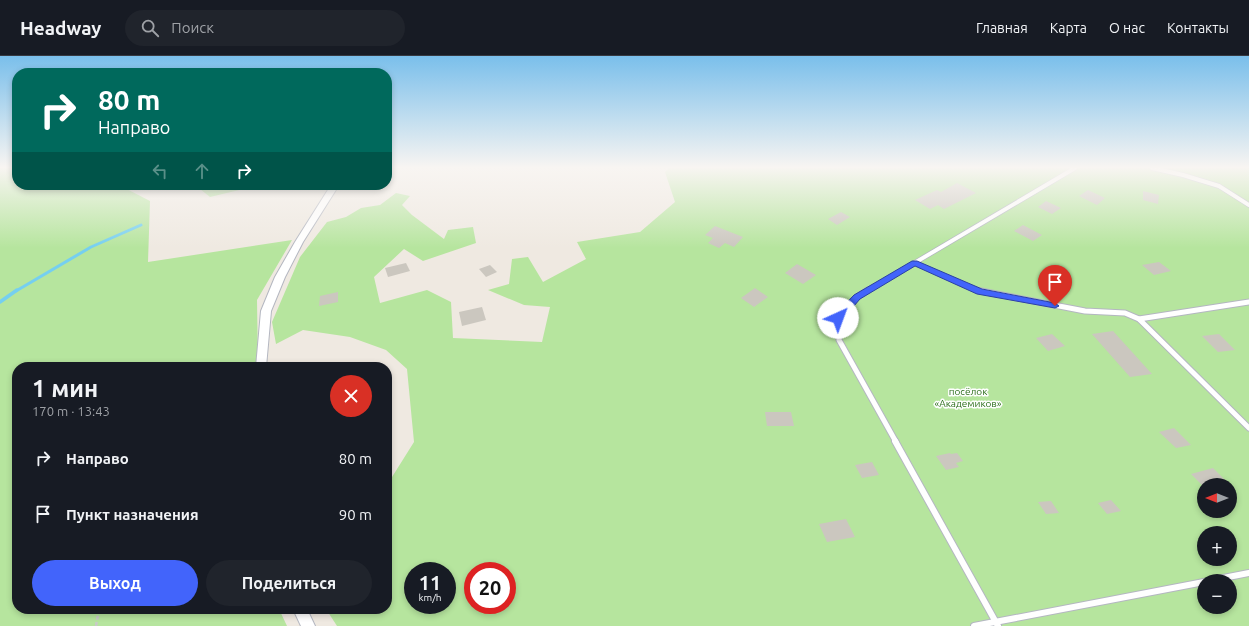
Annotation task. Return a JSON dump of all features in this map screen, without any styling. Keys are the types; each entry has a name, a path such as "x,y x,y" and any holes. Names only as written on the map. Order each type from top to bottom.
{"street":[{"path":"261,362 266,311 277,283 298,242 329,195"},
{"path":"302,614 308,626"}],"lane":[{"path":"996,624 839,340 838,318 857,297 1030,195"},
{"path":"1233,195 1249,205"},
{"path":"914,263 980,292 1085,311 1125,313 1140,319 1249,428"},
{"path":"1140,319 1249,302"},
{"path":"1237,575 1249,573"},
{"path":"974,626 996,624 1197,583"}],"path":[{"path":"96,626 98,614"}],"green space":[{"path":"0,195 138,195 150,201 148,262 292,240 257,300 258,362 12,362 12,614 281,614 287,626 0,626"},
{"path":"207,195 220,195 210,197"},
{"name":"посёлок «Академиков»","path":"394,195 410,196 402,205 412,215 444,239 448,230 473,227 476,243 423,261 404,249 374,277 380,303 427,290 451,302 453,338 542,342 550,307 524,305 488,290 509,284 512,259 528,257 543,282 586,259 577,242 640,232 675,202 673,195 1249,195 1249,626 337,626 329,614 392,614 392,477 414,442 407,369 386,350 350,337 303,330 276,344 272,322 300,257 327,222 346,217 361,208 380,205"}],"building":[{"path":"927,195 973,195 944,209 938,205 930,209 915,200"},
{"path":"1081,195 1098,195 1105,198 1097,205 1079,196"},
{"path":"1143,195 1159,195 1158,204 1143,200"},
{"path":"1046,201 1061,208 1052,214 1038,207"},
{"path":"841,212 850,217 837,225 828,219"},
{"path":"1023,225 1042,235 1033,241 1014,231"},
{"path":"715,226 743,237 734,247 725,243 719,248 708,243 713,238 705,235"},
{"path":"1159,262 1171,271 1154,275 1142,265"},
{"path":"406,263 410,271 388,277 385,268"},
{"path":"797,264 816,275 803,284 785,273"},
{"path":"490,265 497,272 486,277 479,269"},
{"path":"755,288 768,297 754,307 741,298"},
{"path":"338,292 338,302 319,306 320,296"},
{"path":"482,307 486,320 462,326 459,312"},
{"path":"1113,331 1152,374 1130,377 1092,334"},
{"path":"1052,334 1065,346 1048,351 1036,338"},
{"path":"1219,334 1235,350 1218,352 1202,336"},
{"path":"765,412 791,412 794,426 767,426"},
{"path":"1174,428 1191,445 1176,448 1159,432"},
{"path":"957,453 963,461 956,463 959,467 946,470 936,456"},
{"path":"872,462 879,475 862,478 855,465"},
{"path":"1213,468 1223,478 1197,478 1197,480 1191,474"},
{"path":"1111,500 1121,511 1107,514 1098,503"},
{"path":"1051,501 1059,513 1046,514 1038,502"},
{"path":"846,519 855,537 827,542 819,524"}],"waterway":[{"path":"16,291 91,247 141,225"},
{"path":"0,302 17,290"}],"route":[{"path":"838,318 857,297 914,263 980,292 1055,306"}]}
